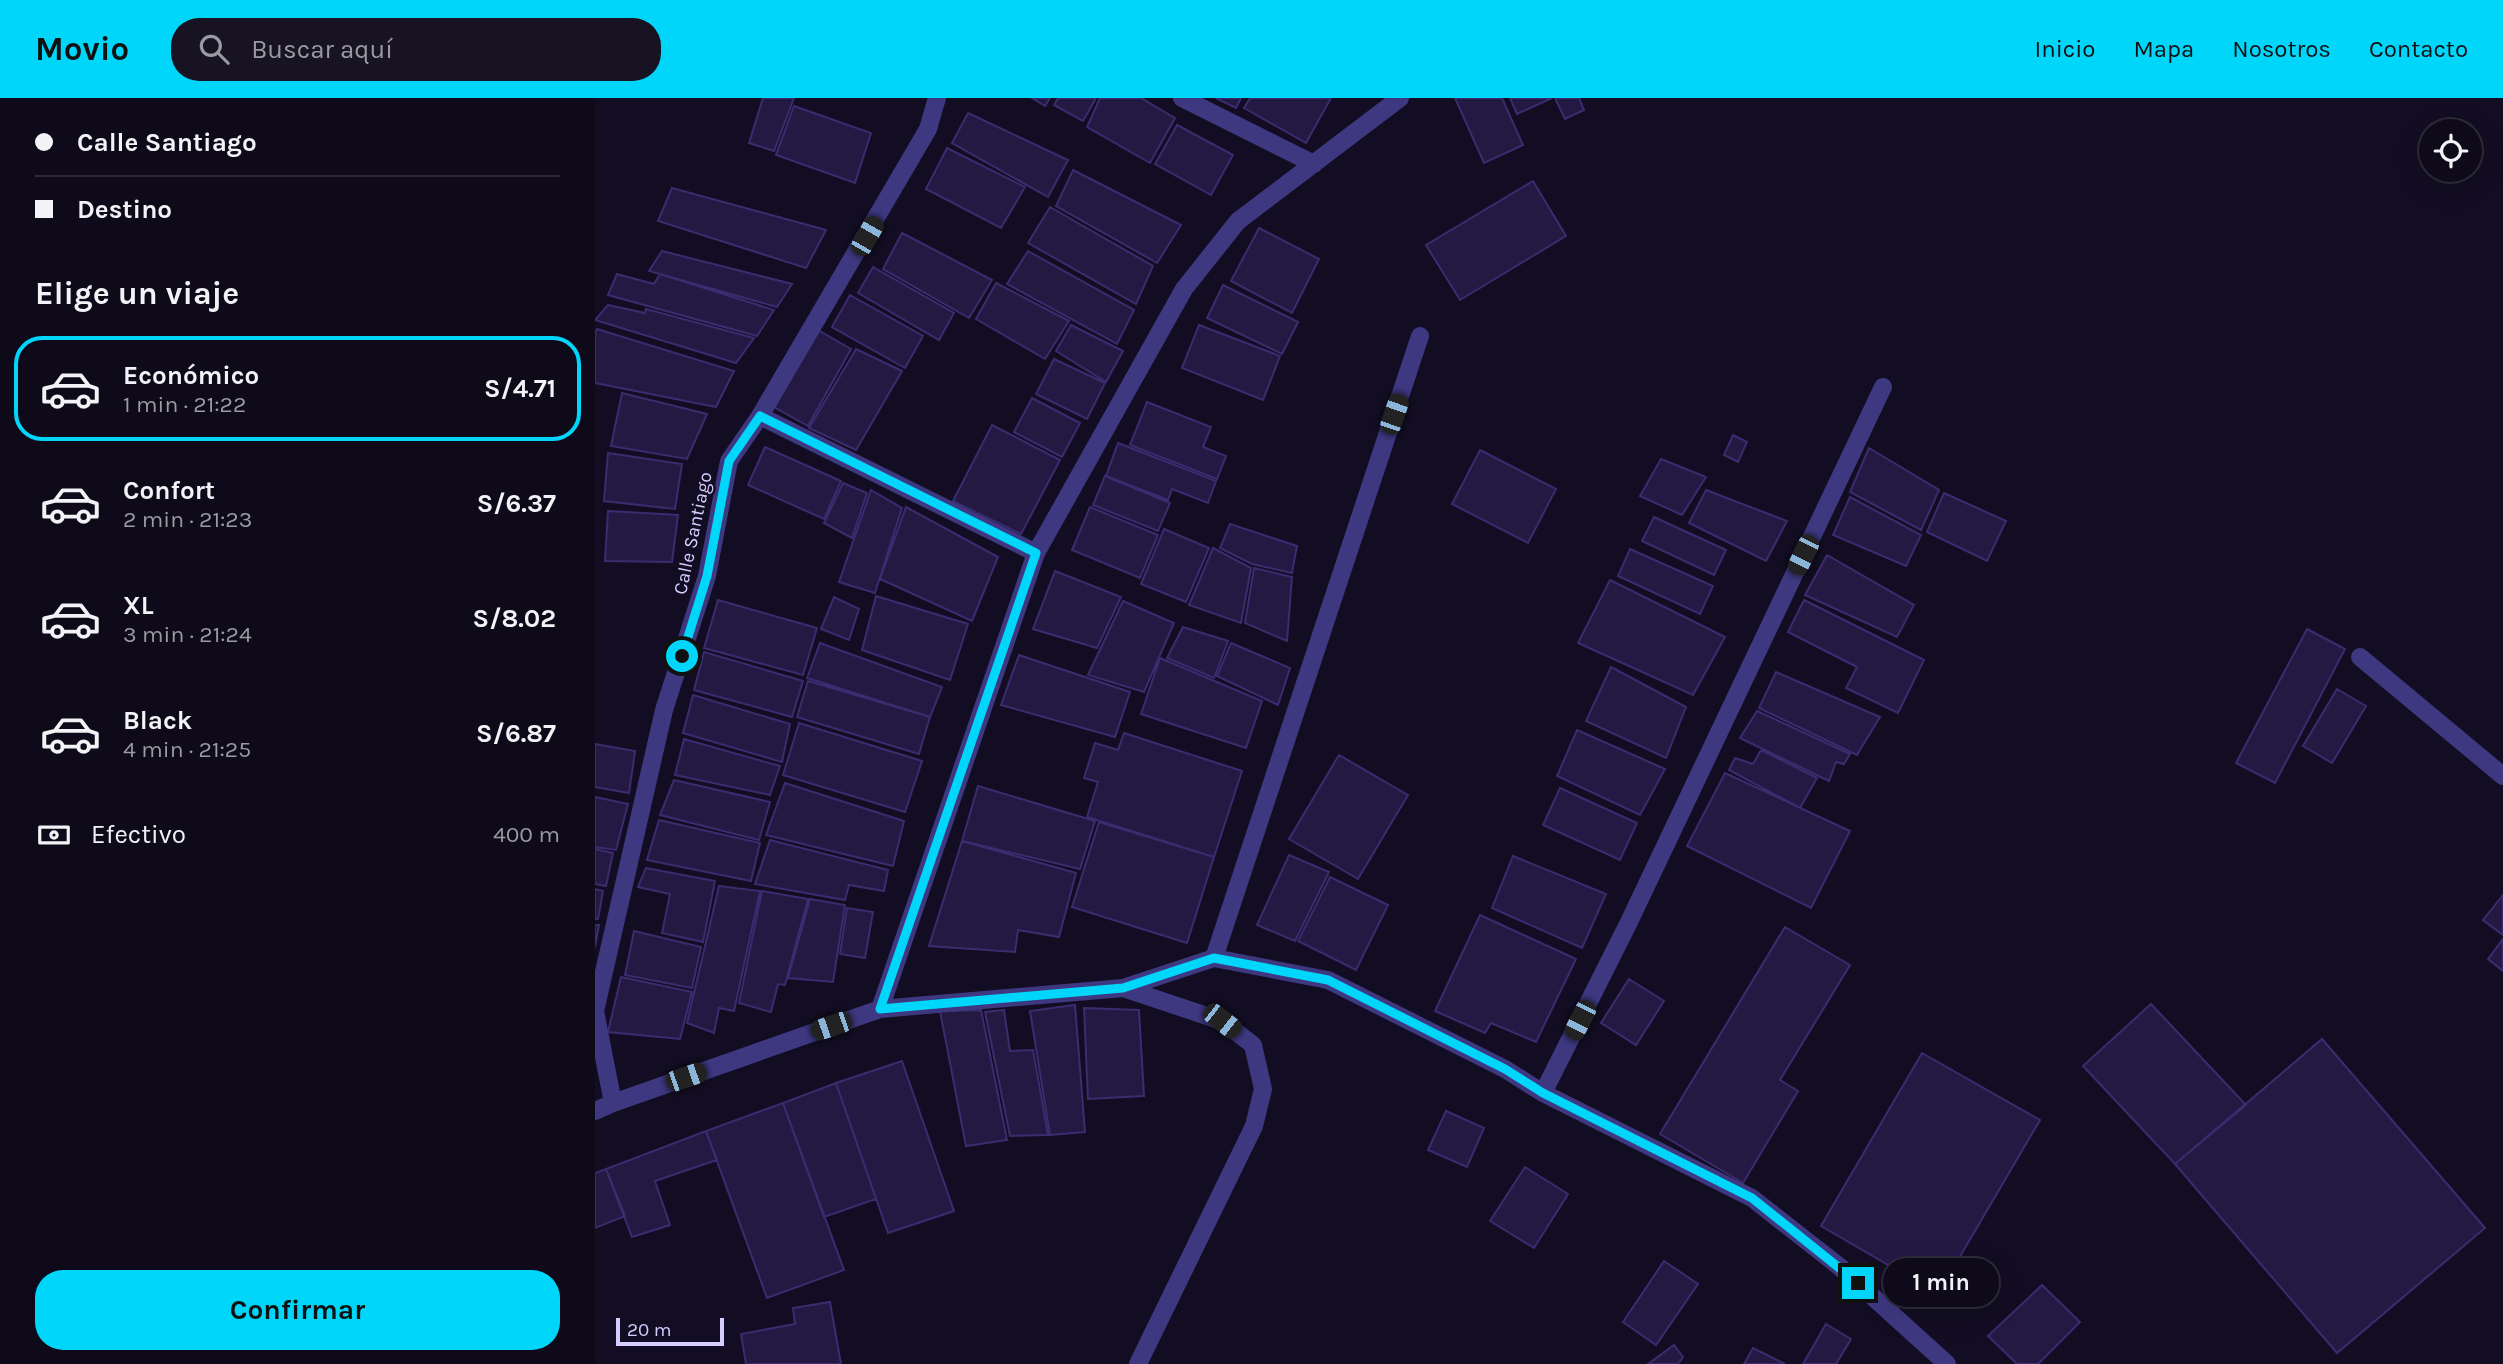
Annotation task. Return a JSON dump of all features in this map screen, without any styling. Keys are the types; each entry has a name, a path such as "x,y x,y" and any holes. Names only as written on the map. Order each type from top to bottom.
{"street":[{"name":"Calle Santiago","path":"613,1103 595,1010 664,710 707,576 729,461 760,416 928,130 937,98"},
{"path":"1182,98 1314,164"},
{"path":"880,1009 1036,553 1184,289 1238,220 1400,98"},
{"path":"1214,958 1420,336"},
{"path":"1543,1093 1635,910 1883,387"},
{"path":"760,416 1036,553"},
{"path":"2360,657 2503,776"},
{"path":"595,1111 880,1009 1123,988 1214,958 1328,980 1505,1069 1543,1093 1752,1198 1840,1267 1947,1364"},
{"path":"1123,988 1222,1021 1253,1045 1263,1089 1254,1126 1138,1364"}],"building":[{"path":"763,98 794,98 774,151 749,143"},
{"path":"1032,98 1050,98 1045,106"},
{"path":"1058,98 1096,98 1083,121 1054,105"},
{"path":"1100,98 1141,98 1175,118 1150,163 1087,127"},
{"path":"1216,98 1241,98 1236,108"},
{"path":"1250,98 1331,98 1306,143 1244,108"},
{"path":"1455,98 1502,98 1523,145 1484,163"},
{"path":"1510,98 1552,98 1517,114"},
{"path":"1555,98 1579,98 1584,110 1565,119"},
{"path":"794,106 871,133 855,183 776,155"},
{"path":"968,113 1068,160 1048,197 952,143"},
{"path":"1177,125 1233,155 1211,195 1155,164"},
{"path":"947,148 1025,187 1001,228 926,189"},
{"path":"1073,170 1181,225 1157,263 1056,206"},
{"path":"1533,181 1566,236 1460,300 1426,245"},
{"path":"672,188 826,230 806,268 658,221"},
{"path":"1050,207 1153,266 1136,304 1028,243"},
{"path":"1259,228 1319,259 1292,313 1231,281"},
{"path":"902,233 992,280 969,318 883,269"},
{"path":"662,251 792,284 777,307 649,271"},
{"path":"1028,251 1134,310 1117,344 1007,284"},
{"path":"873,267 954,313 939,340 858,293"},
{"path":"617,274 654,284 660,274 774,310 757,336 608,295"},
{"path":"996,283 1069,321 1045,359 976,319"},
{"path":"1223,285 1298,322 1282,354 1207,318"},
{"path":"850,295 923,336 905,368 832,327"},
{"path":"608,305 645,313 646,309 754,338 736,363 595,320"},
{"path":"1071,325 1123,351 1106,382 1056,351"},
{"path":"1199,325 1280,356 1263,400 1182,368"},
{"path":"597,329 734,371 716,407 595,383"},
{"path":"818,330 851,349 808,426 774,407"},
{"path":"856,349 902,371 856,450 809,428"},
{"path":"1054,359 1105,383 1087,419 1036,394"},
{"path":"622,393 707,414 687,459 611,446"},
{"path":"1032,398 1080,423 1062,457 1014,432"},
{"path":"1147,402 1211,427 1203,447 1226,456 1217,479 1130,445"},
{"path":"992,425 1060,460 1021,534 953,501"},
{"path":"1733,435 1747,442 1738,462 1724,455"},
{"path":"1118,443 1216,481 1208,503 1172,489 1168,500 1106,476"},
{"path":"765,447 841,481 824,519 748,485"},
{"path":"1869,448 1939,490 1921,530 1850,492"},
{"path":"1480,450 1556,489 1528,543 1452,504"},
{"path":"608,453 682,464 675,509 604,501"},
{"path":"1661,459 1706,477 1682,515 1640,496"},
{"path":"1105,476 1170,503 1158,531 1093,505"},
{"path":"843,483 867,493 852,538 824,523"},
{"path":"871,490 902,508 875,593 839,582"},
{"path":"1706,490 1787,521 1766,561 1689,523"},
{"path":"1944,493 2006,521 1987,561 1927,532"},
{"path":"1850,497 1921,535 1906,566 1833,535"},
{"path":"906,507 998,557 972,621 880,579"},
{"path":"1090,507 1158,535 1140,578 1072,550"},
{"path":"608,511 678,515 672,562 605,561"},
{"path":"1654,517 1726,550 1714,575 1642,541"},
{"path":"1230,524 1297,546 1292,573 1252,564 1220,548"},
{"path":"1164,529 1209,548 1186,602 1141,584"},
{"path":"1213,548 1251,568 1241,623 1189,605"},
{"path":"1630,549 1713,586 1700,614 1618,576"},
{"path":"1827,555 1914,605 1897,637 1805,595"},
{"path":"1254,568 1292,577 1287,641 1245,623"},
{"path":"1055,571 1121,597 1097,648 1033,629"},
{"path":"1610,580 1725,637 1693,695 1578,643"},
{"path":"876,596 968,624 950,680 862,650"},
{"path":"834,597 859,609 849,640 821,629"},
{"path":"718,600 817,628 803,675 704,648"},
{"path":"1804,600 1924,660 1898,713 1846,688 1857,667 1788,632"},
{"path":"1123,601 1174,623 1144,692 1088,675"},
{"path":"1183,627 1228,641 1214,678 1167,658"},
{"path":"2307,629 2345,649 2275,783 2236,763"},
{"path":"820,643 942,687 930,717 807,678"},
{"path":"1231,643 1290,668 1278,705 1217,676"},
{"path":"704,652 803,681 792,717 694,690"},
{"path":"1019,655 1130,692 1115,737 1001,705"},
{"path":"1160,658 1262,701 1246,748 1141,714"},
{"path":"1611,667 1686,707 1666,758 1586,721"},
{"path":"1776,672 1880,717 1857,755 1759,708"},
{"path":"808,681 930,717 919,754 797,717"},
{"path":"2337,689 2366,706 2332,763 2303,746"},
{"path":"693,695 790,724 782,762 683,733"},
{"path":"1757,711 1850,754 1844,764 1836,762 1829,781 1740,738"},
{"path":"799,723 922,761 905,812 783,775"},
{"path":"1577,730 1665,769 1640,815 1557,776"},
{"path":"1124,733 1242,771 1214,857 1087,817 1098,782 1084,778 1095,743 1118,750"},
{"path":"684,739 780,766 770,795 675,775"},
{"path":"595,744 635,751 629,793 595,787"},
{"path":"1761,750 1817,778 1800,808 1729,770 1735,758 1753,764"},
{"path":"1339,755 1408,795 1358,879 1289,839"},
{"path":"1725,773 1850,831 1811,908 1687,846"},
{"path":"674,780 770,802 759,840 660,815"},
{"path":"785,783 904,821 893,866 766,835"},
{"path":"978,786 1095,821 1080,869 962,841"},
{"path":"1560,788 1637,823 1620,860 1543,825"},
{"path":"595,797 628,804 616,850 595,847"},
{"path":"659,820 760,843 751,881 647,860"},
{"path":"1099,822 1214,857 1187,943 1072,907"},
{"path":"770,840 888,870 884,891 849,885 845,900 755,884"},
{"path":"962,841 1076,873 1059,937 1018,930 1015,952 929,946"},
{"path":"595,849 613,853 606,886 595,884"},
{"path":"1289,855 1329,872 1295,941 1257,925"},
{"path":"1513,856 1606,894 1582,948 1492,908"},
{"path":"646,868 715,881 703,942 662,933 670,894 638,887"},
{"path":"1330,877 1388,905 1356,970 1298,941"},
{"path":"719,886 760,891 734,1011 719,1008 714,1033 687,1023"},
{"path":"595,889 603,891 598,919 595,919"},
{"path":"762,891 808,899 785,985 778,984 771,1012 739,1003"},
{"path":"2503,895 2503,935 2483,920"},
{"path":"810,899 845,905 833,982 788,978"},
{"path":"847,908 873,912 865,958 840,954"},
{"path":"1480,915 1576,959 1536,1042 1491,1023 1485,1033 1435,1011"},
{"path":"595,925 599,925 595,947"},
{"path":"1785,927 1850,965 1780,1080 1798,1091 1743,1183 1660,1134"},
{"path":"634,931 701,947 692,988 625,975"},
{"path":"2503,939 2503,971 2488,959"},
{"path":"621,977 692,992 680,1039 608,1032"},
{"path":"1629,979 1664,1001 1636,1045 1601,1023"},
{"path":"2151,1004 2246,1105 2175,1164 2083,1066"},
{"path":"1075,1005 1085,1132 1050,1135 1030,1011"},
{"path":"1084,1008 1139,1010 1144,1096 1088,1099"},
{"path":"981,1010 1007,1140 966,1146 940,1011"},
{"path":"1004,1010 1010,1051 1033,1050 1048,1135 1010,1136 985,1012"},
{"path":"2322,1039 2485,1228 2337,1353 2175,1164"},
{"path":"1922,1053 2040,1120 1938,1294 1821,1226"},
{"path":"902,1061 954,1211 888,1233 836,1083"},
{"path":"836,1083 876,1199 824,1217 783,1103"},
{"path":"783,1103 844,1270 767,1298 706,1131"},
{"path":"1446,1111 1484,1128 1467,1167 1428,1150"},
{"path":"706,1131 717,1160 655,1181 670,1225 632,1237 606,1169"},
{"path":"1525,1167 1568,1194 1534,1248 1490,1221"},
{"path":"606,1169 625,1216 595,1228 595,1173"},
{"path":"1664,1261 1698,1284 1656,1345 1623,1322"},
{"path":"2042,1285 2080,1322 2038,1364 2017,1364 1988,1336"},
{"path":"830,1302 841,1364 746,1364 741,1334 795,1324 793,1308"},
{"path":"1826,1324 1851,1339 1836,1364 1803,1364"},
{"path":"1674,1345 1683,1357 1678,1364 1648,1364"},
{"path":"1753,1348 1785,1364 1744,1364"}],"route":[{"path":"682,656 707,576 729,461 760,416 1036,553 880,1009 1123,988 1214,958 1328,980 1505,1069 1543,1093 1752,1198 1858,1283"}]}
